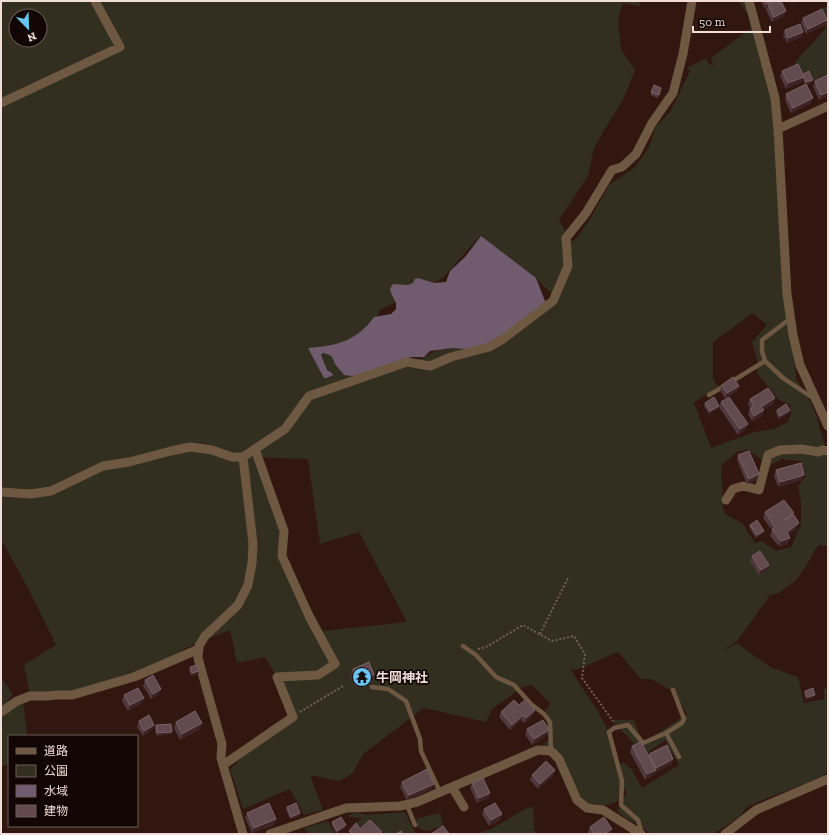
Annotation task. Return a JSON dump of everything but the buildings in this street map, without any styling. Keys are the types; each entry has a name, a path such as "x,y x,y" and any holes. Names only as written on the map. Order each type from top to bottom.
{"street":[{"path":"1,103 120,47 95,1"},
{"path":"1,492 31,494 51,491 103,466 129,462 190,447 212,450 232,457 243,457 254,448 285,429 309,396 407,362 430,366 451,357 488,347 503,339 553,301 568,266 566,238 586,213 612,170 622,168 636,154 652,123 673,93 692,1"},
{"path":"749,1 775,98 787,294 793,335 800,365 828,426"},
{"path":"778,129 828,106"},
{"path":"223,765 293,717 277,677 318,675 334,664 310,618 282,556 284,531 254,448"},
{"path":"726,500 733,489 743,486 759,490 768,455 780,450 801,449 819,452 822,450 828,451"},
{"path":"243,457 253,544 252,563 248,585 238,605 206,636 199,646 198,658 222,744 221,758 243,834"},
{"path":"1,712 17,701 30,696 72,695 134,678 199,649"},
{"path":"270,834 346,808 400,806 417,802 538,750 551,751 559,759 577,800 587,808 603,810 641,834"},
{"path":"725,834 756,810 828,779"},
{"path":"452,787 464,807"}],"lane":[{"path":"791,318 762,340 762,351 765,361 784,378 816,400"},
{"path":"709,395 765,361"},
{"path":"463,646 476,655 496,677 514,685 531,704 544,714 550,722 551,751"},
{"path":"372,687 388,689 406,701 420,739 421,752 440,792"},
{"path":"641,834 638,820 622,805 622,781 609,732 614,728 628,725 643,743 666,733 682,723 684,719 673,690"},
{"path":"666,733 678,757"},
{"path":"407,805 415,825"}],"path":[{"path":"540,634 568,578"},
{"path":"470,650 486,647 523,625 552,641 574,636 585,654 582,678 617,727"},
{"path":"293,717 343,686"}],"green space":[{"path":"1,1 640,1 640,6 623,3 618,19 621,49 635,70 623,100 594,148 588,176 559,220 568,236 562,277 552,294 536,278 480,236 443,278 380,310 374,326 361,335 414,362 443,347 556,301 572,258 569,242 576,239 590,219 609,185 635,167 649,147 656,126 670,112 690,71 687,68 706,58 709,64 716,67 713,65 711,58 750,29 749,17 739,1 749,1 770,79 795,377 808,397 817,416 825,445 822,450 828,452 828,546 819,545 797,579 779,593 770,595 738,640 721,652 737,643 770,667 798,677 804,703 824,699 824,688 828,689 828,772 817,779 747,807 740,816 713,834 650,834 641,826 624,817 617,811 626,793 622,781 618,801 612,804 602,805 593,803 586,807 575,796 560,754 541,747 551,737 544,714 550,703 532,685 516,689 517,691 492,709 486,722 424,708 363,754 353,773 340,781 310,775 323,810 304,815 290,789 243,809 230,769 239,761 229,761 293,717 277,677 265,657 237,663 230,630 186,648 162,664 72,695 30,696 24,665 56,645 29,590 1,539","holes":["753,313 767,325 752,342 758,362 757,373 779,400 790,405 791,414 788,422 774,429 755,432 711,448 694,403 718,386 713,380 713,342","748,450 769,466 782,459 801,461 803,474 806,476 798,486 801,501 801,525 791,547 776,551 762,541 755,543 742,523 725,514 723,508 721,466 737,452","258,457 308,459 320,544 359,532 407,622 323,631 285,562 284,531","618,652 641,679 651,679 674,692 687,714 643,743 634,720 611,720 644,755 665,740 679,765 642,788 631,769 623,762 619,768 607,729 594,705 571,669 576,670"]},
{"path":"828,6 828,77 815,83 810,70 801,74 795,62 826,28 819,10"},
{"path":"1,677 13,695 1,708"},
{"path":"23,701 27,735 8,735 8,764 1,767 1,713"},
{"path":"533,807 534,830 538,834 476,834 491,829 527,808"},
{"path":"357,812 366,815 405,812 416,834 385,834 367,823 358,829 353,826 362,818 349,817 348,815"},
{"path":"440,813 443,824 449,834 446,834 439,827 427,831 415,825 417,819"},
{"path":"328,821 335,834 308,834 304,828"}],"water":[{"path":"481,236 536,278 547,306 498,342 468,349 451,348 430,351 424,357 411,357 396,363 385,371 352,376 344,375 331,356 323,353 321,355 327,370 333,375 324,378 308,348 328,346 345,341 360,332 374,317 391,314 396,309 396,303 390,289 393,284 408,285 413,283 415,279 418,278 434,283 446,282 450,271 465,257"}],"place":[{"name":"牛岡神社","path":"362,677"}]}
